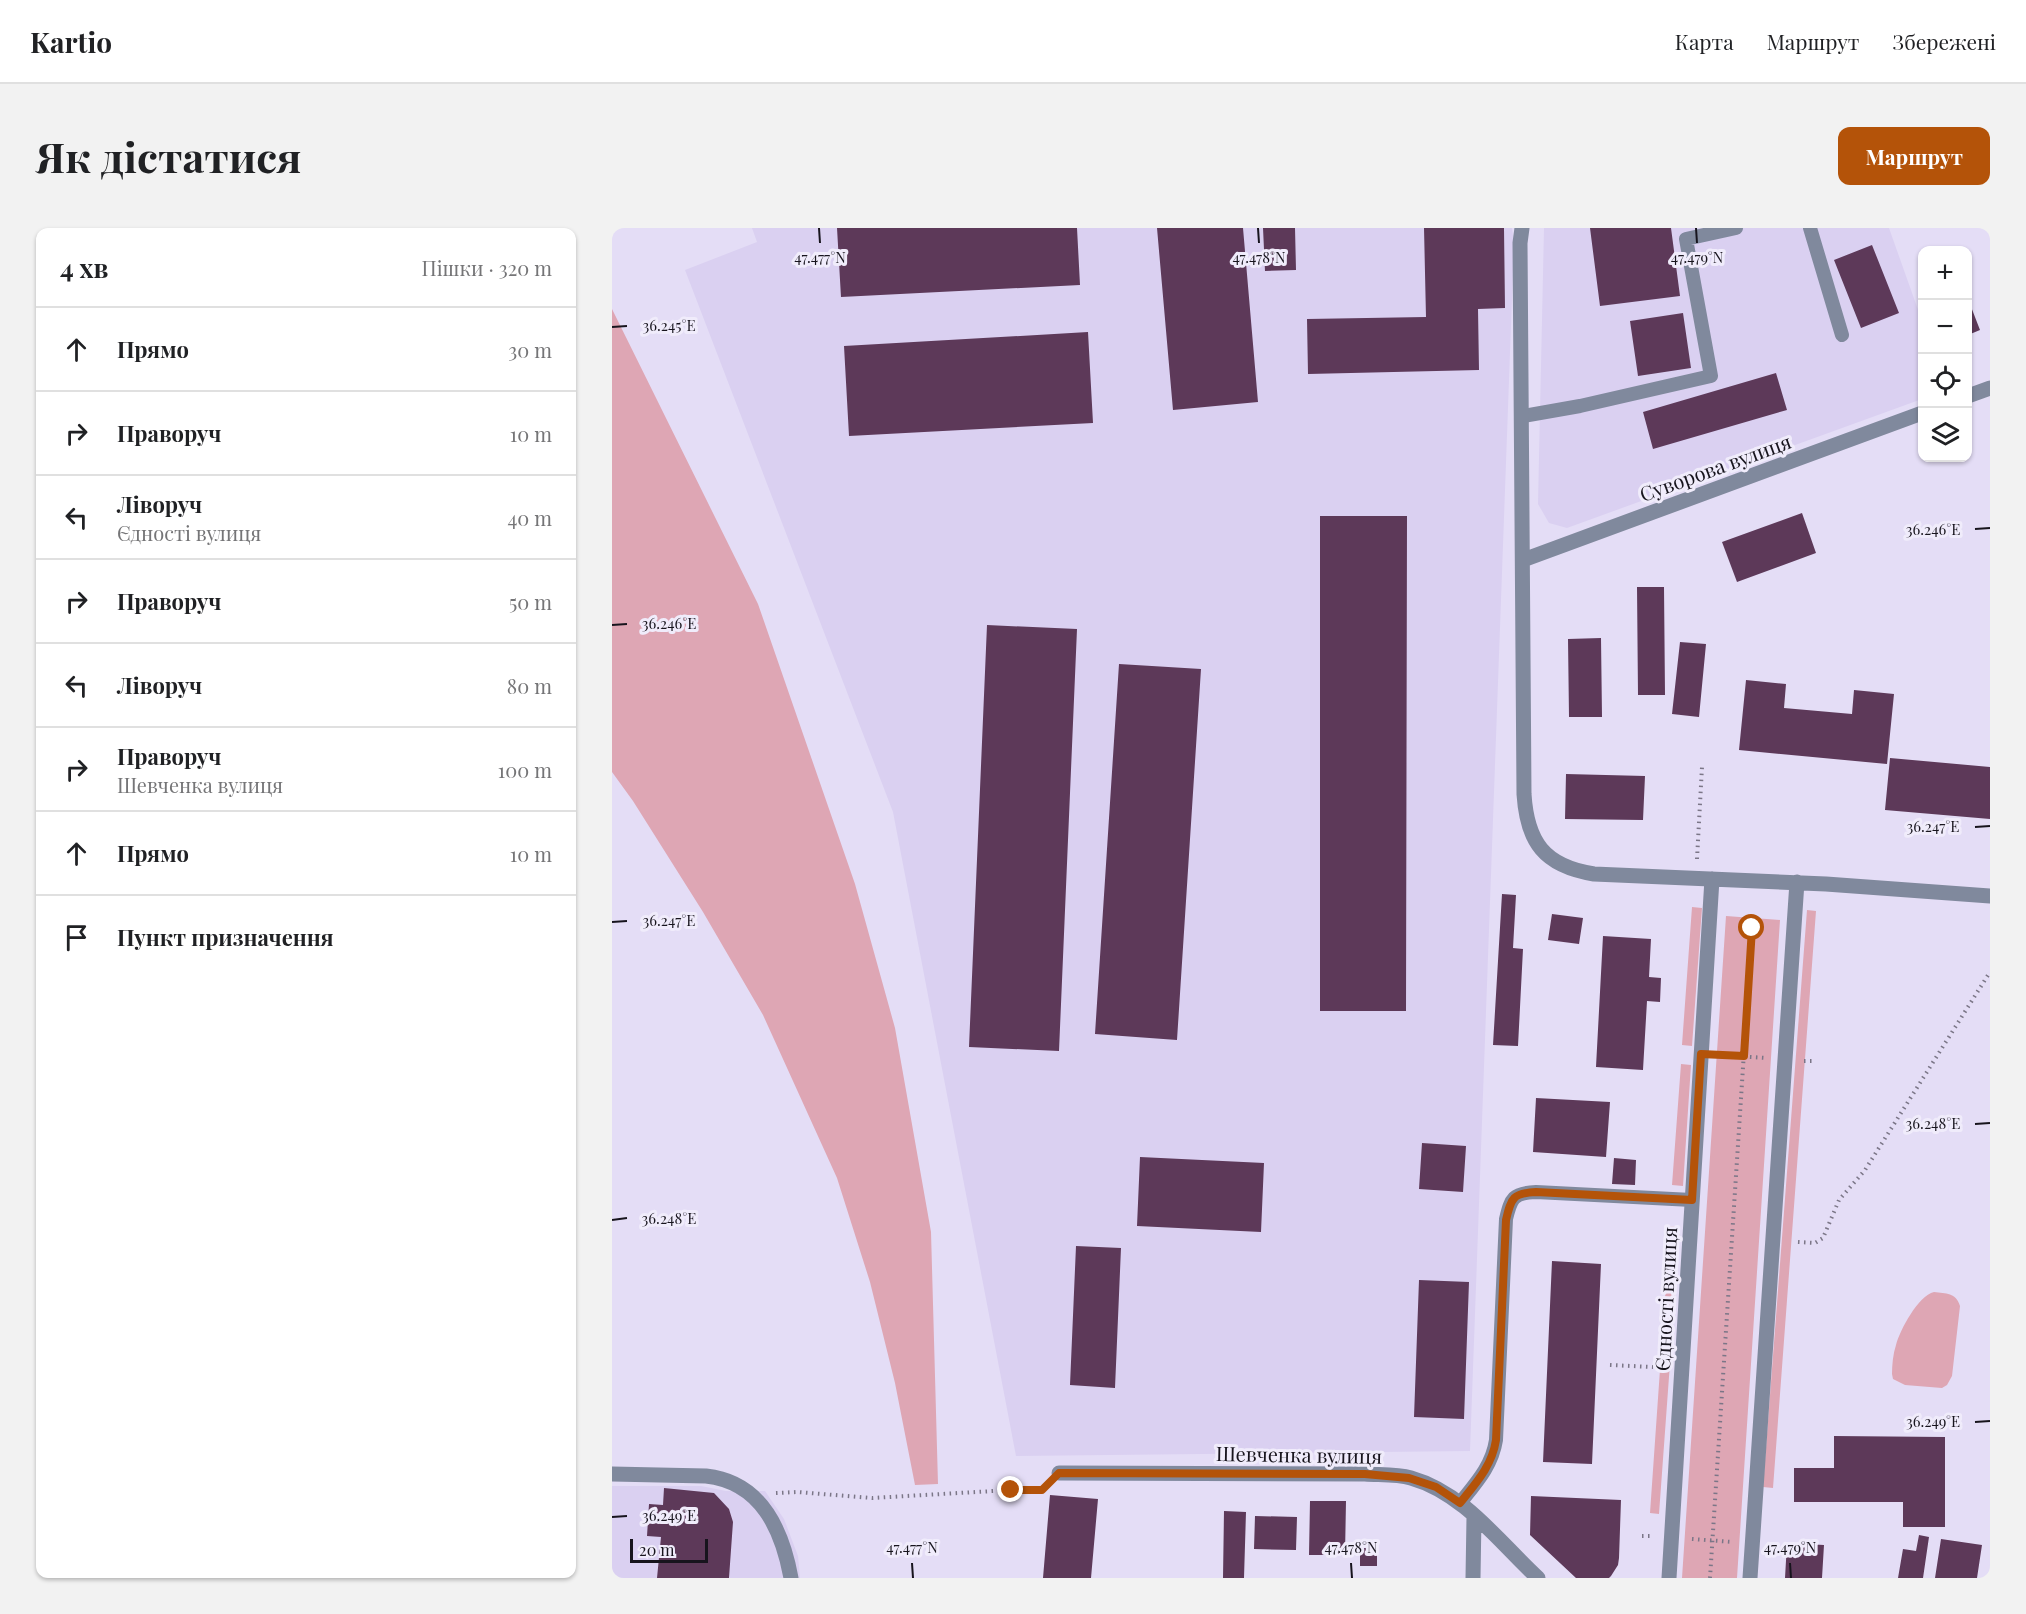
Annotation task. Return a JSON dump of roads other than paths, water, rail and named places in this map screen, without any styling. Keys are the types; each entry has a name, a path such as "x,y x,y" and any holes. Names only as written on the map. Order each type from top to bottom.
{"street":[{"path":"1522,228 1520,243 1524,794 1527,824 1540,849 1555,862 1579,871 1797,882 1990,896"},
{"path":"1972,395 1990,388"},
{"name":"Суворова вулиця","path":"1523,560 1918,415"},
{"name":"Єдності вулиця","path":"1669,1578 1712,879"},
{"path":"1750,1578 1797,882"},
{"name":"Шевченка вулиця","path":"1059,1473 1365,1474 1409,1478 1436,1487 1460,1503 1538,1578"},
{"path":"612,1474 719,1478 743,1487 768,1514 777,1530 784,1548 790,1578"},
{"path":"1473,1578 1474,1517"}],"lane":[{"path":"1523,416 1580,406 1711,376 1686,239 1736,228"},
{"path":"1810,228 1842,335"},
{"path":"1460,1503 1486,1469 1495,1448 1506,1220 1514,1196 1536,1192 1692,1200"}]}
